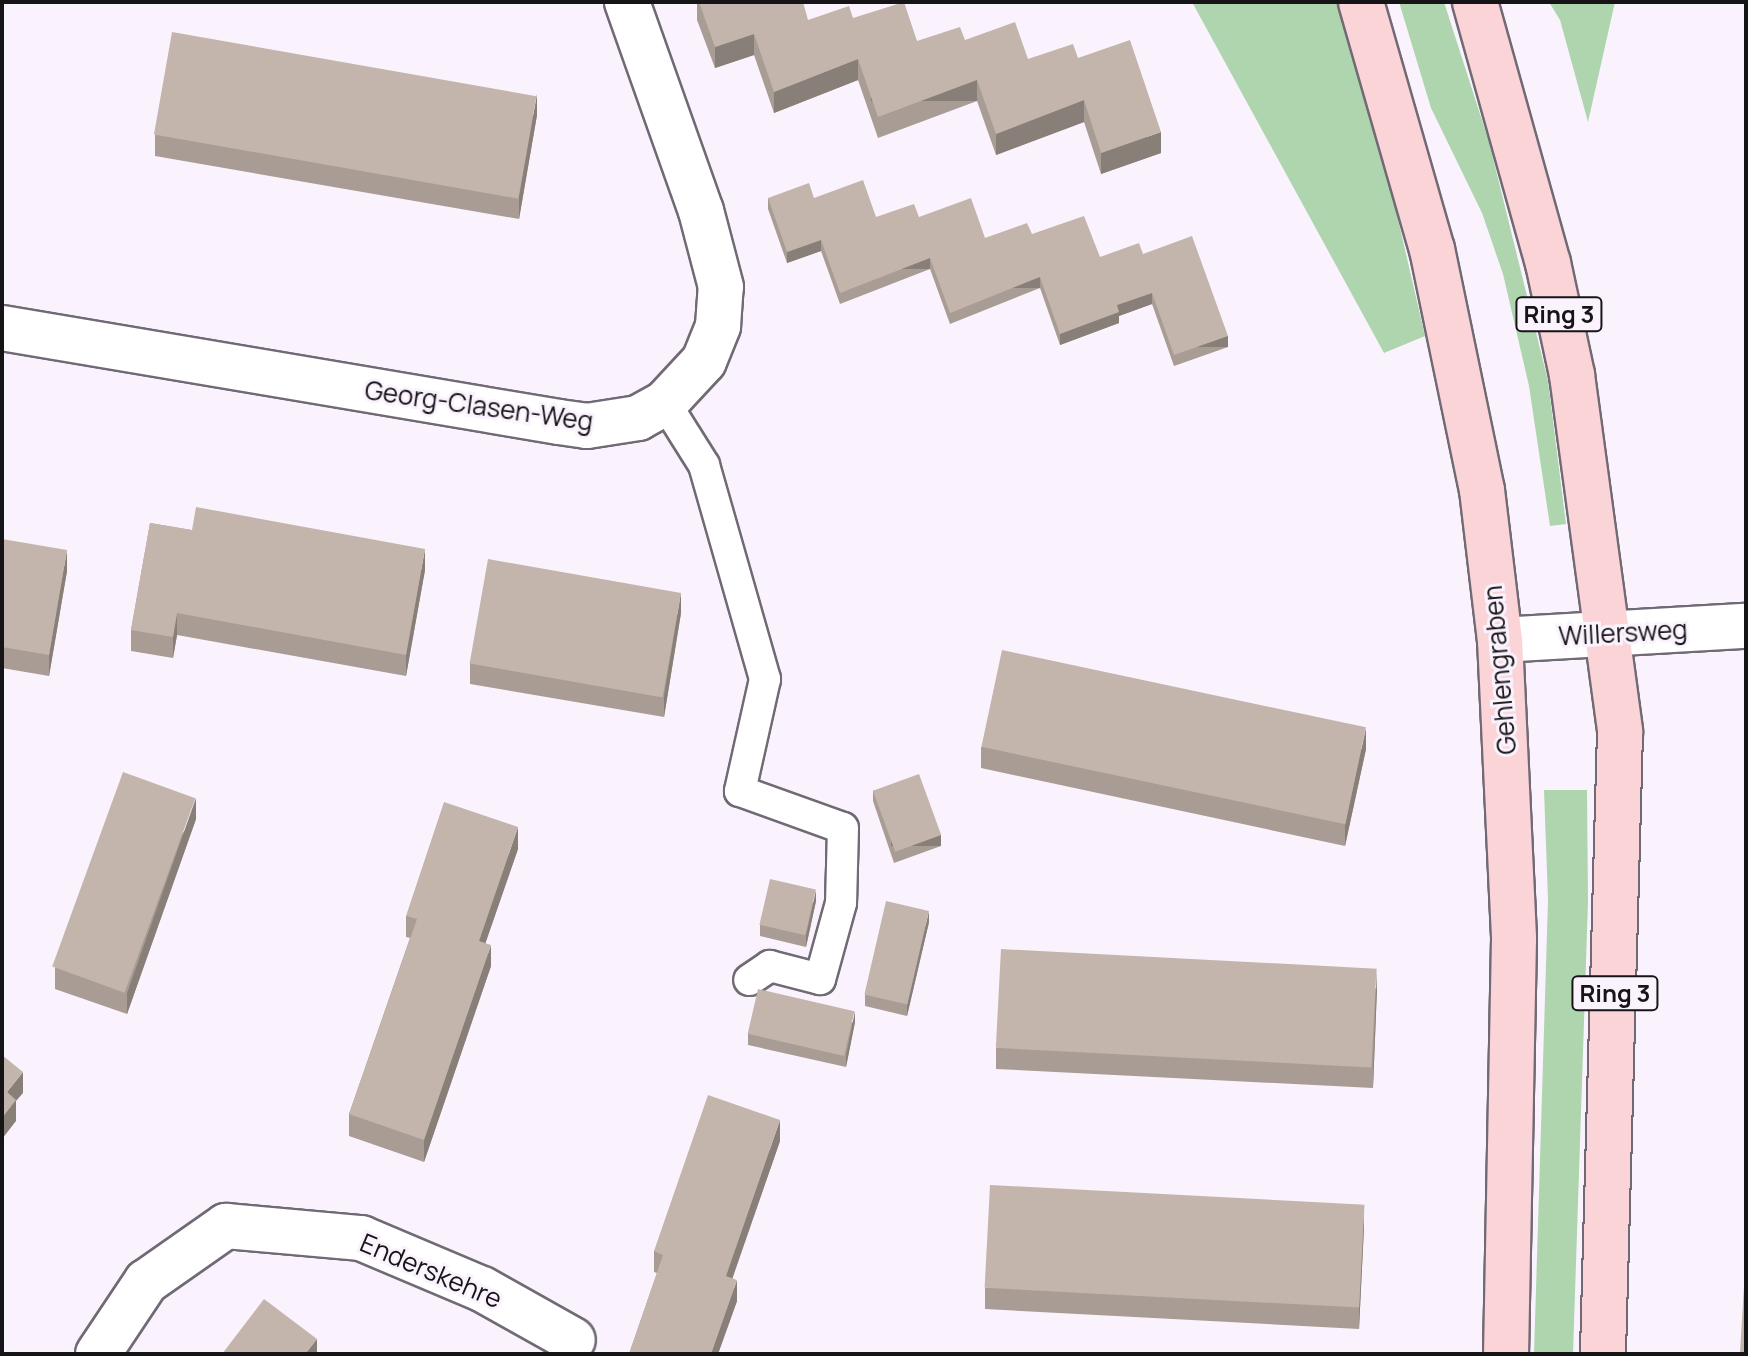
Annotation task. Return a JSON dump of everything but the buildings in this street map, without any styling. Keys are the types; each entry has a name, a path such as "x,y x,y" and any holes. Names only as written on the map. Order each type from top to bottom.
{"main road":[{"name":"Gehlengraben","path":"1361,2 1436,265 1482,490 1500,640 1514,939 1506,1354"},
{"name":"Ring 3","path":"1475,2 1504,96 1569,361 1611,632 1622,798 1603,1354"}],"street":[{"name":"Georg-Clasen-Weg","path":"2,328 587,426 638,418 665,403 704,361 718,326 721,287 701,211 627,2"},
{"name":"Willersweg","path":"1500,640 1746,626"},
{"name":"Enderskehre","path":"98,1354 146,1282 226,1226 361,1238 482,1289 573,1340"}],"lane":[{"path":"665,403 704,465 765,679 740,791 843,828 841,903 820,979 770,966 749,980"}],"green space":[{"path":"1192,2 1338,2 1390,185 1425,336 1384,353"},
{"path":"1399,2 1444,2 1489,142 1548,381 1566,524 1550,526 1529,386 1503,274 1482,213 1431,108"},
{"path":"1549,2 1615,2 1588,122 1560,20"},
{"path":"1544,790 1587,790 1588,901 1573,1354 1534,1354 1548,900"}]}
